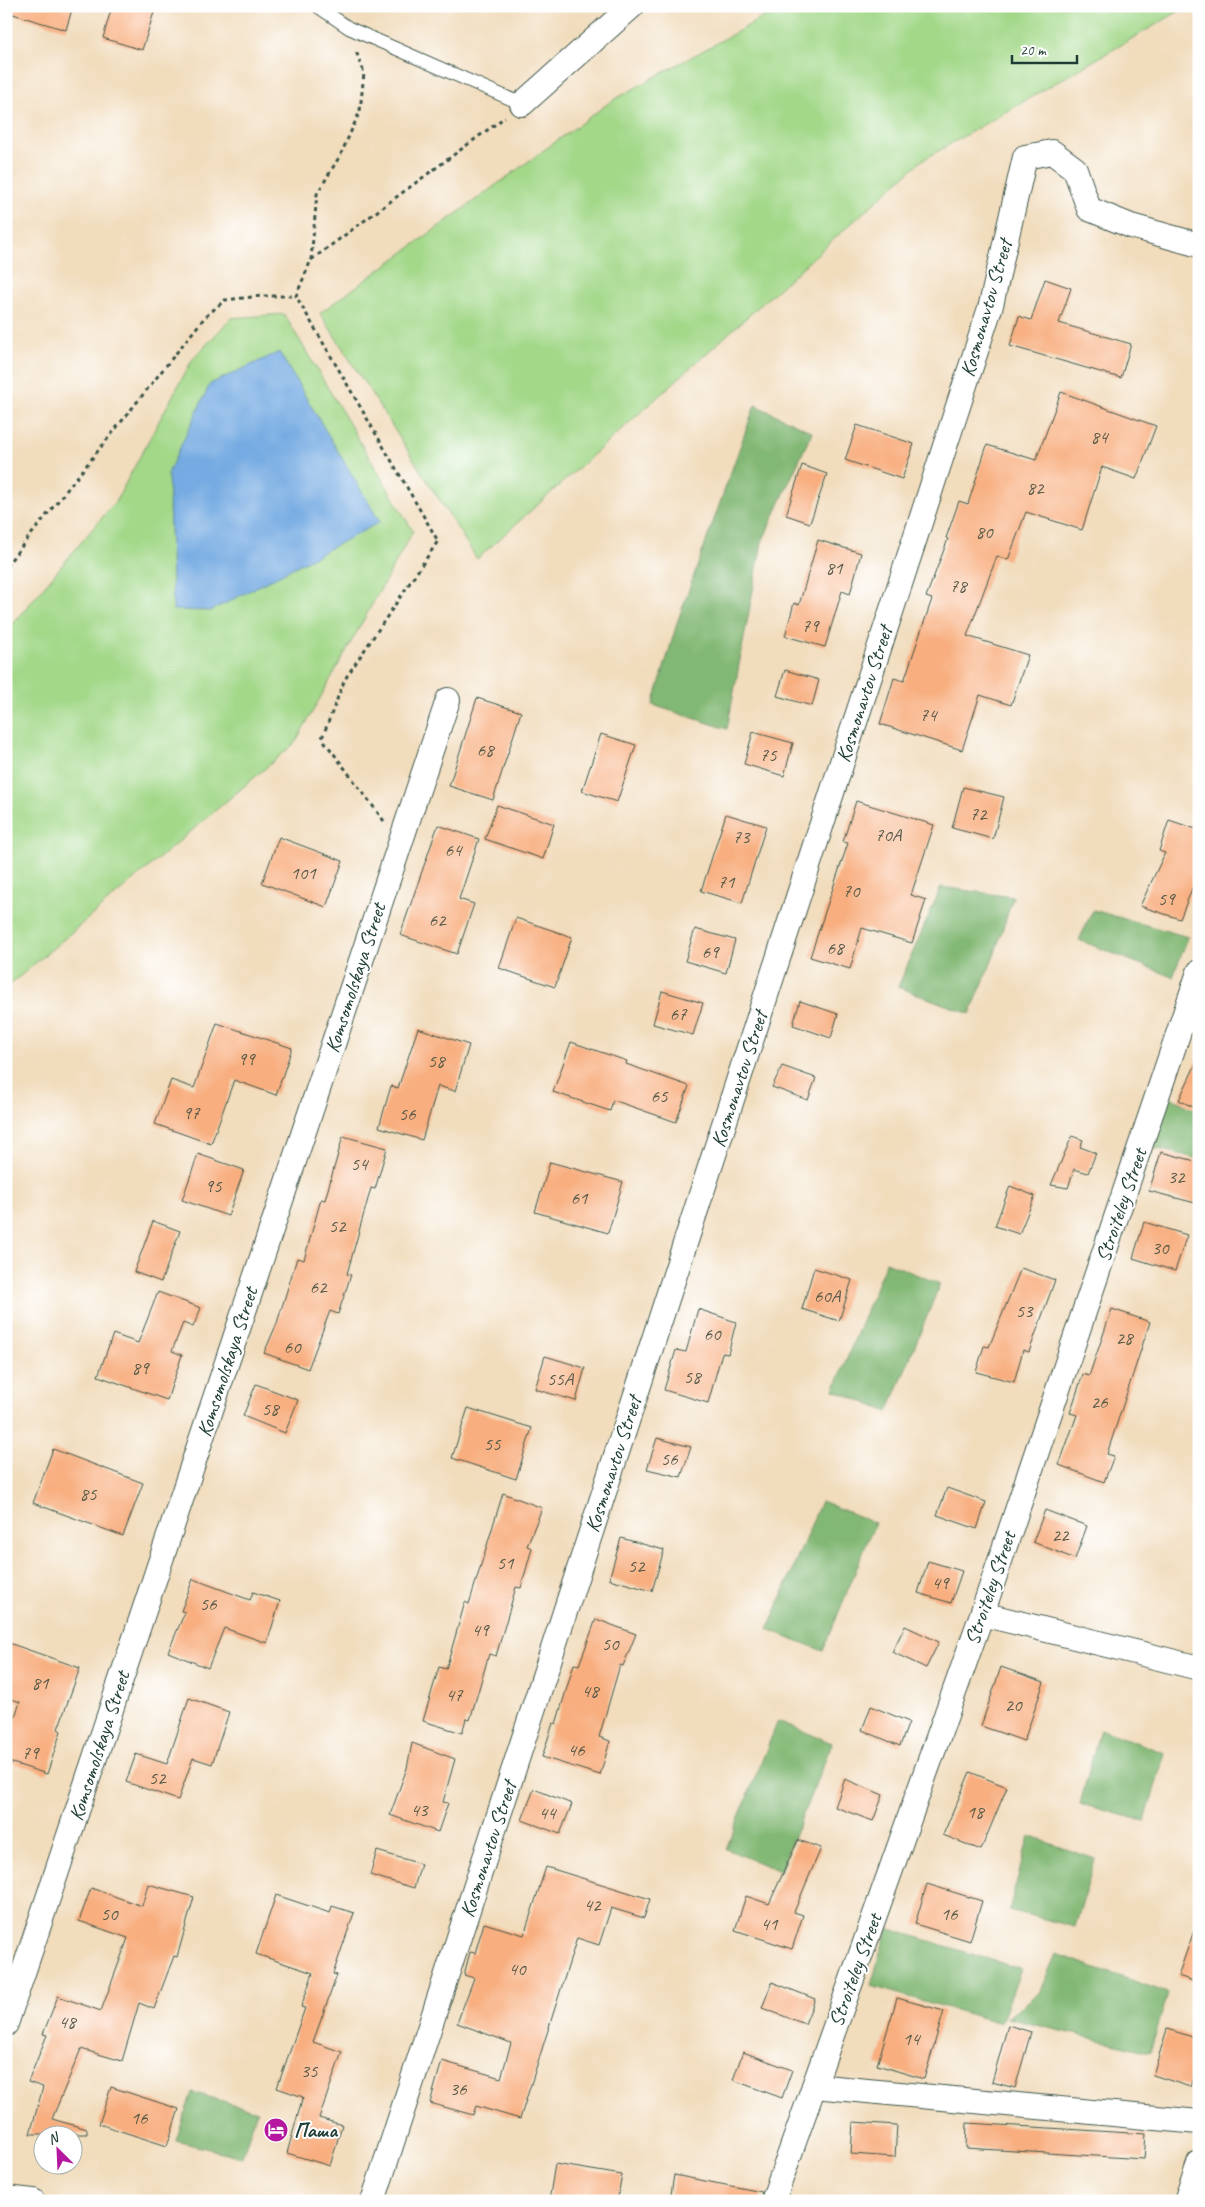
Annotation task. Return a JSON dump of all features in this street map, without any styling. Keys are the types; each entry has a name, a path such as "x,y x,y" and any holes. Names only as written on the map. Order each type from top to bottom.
{"street":[{"path":"522,104 632,6"},
{"name":"Kosmonavtov Street","path":"373,2201 991,305 1025,157 1052,152 1075,169 1089,209 1131,226 1199,245"},
{"name":"Komsomolskaya Street","path":"6,2024 448,700"},
{"name":"Stroiteley Street","path":"773,2201 982,1614 1199,972"},
{"path":"982,1614 1199,1668"},
{"path":"814,2086 1199,2122"},
{"path":"1186,2201 1199,2163"},
{"path":"6,2198 33,2201"}],"lane":[{"path":"317,6 349,28 522,104"}],"path":[{"path":"296,296 311,260 318,194 341,154 360,111 364,73 349,28"},
{"path":"311,260 522,104"},
{"path":"6,566 205,317 225,300 261,296 296,296"},
{"path":"296,296 438,541 345,679 322,738 400,841"}],"green space":[{"path":"784,6 1188,6 921,161 477,559 320,313 613,100"},
{"path":"284,314 413,531 295,743 6,988 6,632 116,501 192,360 231,318"},
{"path":"755,405 812,432 762,542 727,729 653,705 678,620"},
{"path":"941,887 1013,897 994,956 970,1014 898,987"},
{"path":"1093,910 1188,937 1173,977 1079,940"},
{"path":"1168,1096 1199,1112 1199,1159 1151,1147"},
{"path":"886,1262 940,1284 888,1412 834,1390"},
{"path":"821,1501 875,1523 823,1651 768,1629"},
{"path":"778,1721 832,1743 780,1871 726,1849"},
{"path":"1100,1729 1165,1753 1145,1821 1080,1804"},
{"path":"1029,1836 1095,1859 1075,1927 1009,1910"},
{"path":"887,1928 1021,1969 1001,2023 871,1986"},
{"path":"1056,1954 1168,1993 1150,2052 1007,2018 1039,1993"},
{"path":"192,2092 257,2111 242,2157 176,2141"}],"water":[{"path":"279,352 380,522 211,611 173,610 168,473 210,384"}],"building":[{"path":"6,6 73,6 66,30 6,12"},
{"path":"112,6 156,6 142,50 103,38"},
{"path":"1045,279 1071,288 1059,323 1131,344 1121,378 1010,346 1019,316 1031,320"},
{"path":"1061,392 1156,426 1136,479 1102,467 1082,530 1026,512 1008,560 997,556 967,636 1028,655 1011,705 980,695 962,750 880,724 894,678 904,681 932,599 926,597 948,539 946,538 959,501 968,504 987,445 1036,460"},
{"path":"857,425 914,444 902,479 845,460"},
{"path":"802,465 827,474 810,523 786,515"},
{"path":"818,540 861,553 850,594 842,591 825,647 785,636 794,603 799,605"},
{"path":"785,670 819,680 812,706 777,696"},
{"path":"477,698 521,712 493,800 449,786"},
{"path":"753,732 793,743 784,776 744,764"},
{"path":"601,734 636,745 617,802 582,791"},
{"path":"963,787 1004,797 993,839 952,828"},
{"path":"856,801 934,825 911,895 926,900 912,943 862,928 850,969 810,957 848,843 843,842"},
{"path":"497,805 554,824 543,859 485,839"},
{"path":"726,814 766,826 742,903 701,891"},
{"path":"1169,820 1199,830 1199,871 1180,919 1140,906 1165,853 1159,851"},
{"path":"438,825 479,839 459,899 474,904 457,954 400,935"},
{"path":"279,837 343,861 326,907 262,883"},
{"path":"516,918 572,937 555,987 499,968"},
{"path":"695,929 735,940 726,973 685,961"},
{"path":"662,991 703,1003 693,1035 653,1024"},
{"path":"800,1001 838,1014 831,1038 793,1025"},
{"path":"217,1023 292,1048 276,1095 234,1080 211,1144 155,1124 171,1080 194,1088"},
{"path":"418,1028 469,1045 455,1091 438,1086 422,1140 379,1127 391,1086 398,1088"},
{"path":"571,1042 627,1061 626,1064 689,1086 676,1122 613,1100 610,1111 553,1092"},
{"path":"1199,1057 1199,1110 1179,1100"},
{"path":"782,1066 816,1078 808,1100 772,1087"},
{"path":"343,1136 387,1148 375,1189 371,1188 347,1274 351,1275 338,1314 330,1311 308,1369 264,1353 277,1323 297,1258 304,1260 321,1199 325,1200"},
{"path":"1072,1136 1083,1140 1080,1147 1096,1153 1088,1173 1074,1169 1068,1188 1051,1185"},
{"path":"1161,1152 1199,1162 1199,1204 1149,1191"},
{"path":"198,1154 244,1170 228,1216 182,1200"},
{"path":"550,1162 623,1182 608,1233 535,1212"},
{"path":"1010,1186 1035,1196 1019,1234 995,1226"},
{"path":"153,1221 180,1231 161,1282 134,1272"},
{"path":"1144,1222 1187,1235 1175,1271 1133,1258"},
{"path":"814,1268 852,1280 839,1321 802,1309"},
{"path":"1021,1268 1055,1280 1029,1352 1023,1350 1014,1382 976,1372 984,1346 989,1347"},
{"path":"158,1292 201,1308 193,1327 183,1323 172,1351 182,1355 167,1400 98,1376 113,1334 138,1343"},
{"path":"698,1309 736,1322 728,1354 722,1353 708,1403 664,1390 676,1350 686,1352"},
{"path":"1112,1309 1150,1322 1107,1454 1114,1456 1104,1482 1059,1465 1077,1415 1070,1413 1083,1374 1089,1376"},
{"path":"545,1356 585,1368 576,1401 535,1389"},
{"path":"256,1384 298,1400 285,1433 243,1416"},
{"path":"468,1408 532,1428 516,1479 452,1458"},
{"path":"657,1438 691,1447 681,1477 647,1469"},
{"path":"53,1449 143,1483 123,1536 33,1503"},
{"path":"947,1488 986,1502 977,1529 937,1515"},
{"path":"503,1493 542,1508 527,1546 532,1548 521,1588 516,1587 496,1656 489,1654 470,1720 466,1719 462,1733 423,1721 439,1667 446,1669 465,1602 469,1604"},
{"path":"1045,1510 1087,1526 1075,1559 1033,1542"},
{"path":"621,1538 664,1550 652,1591 609,1579"},
{"path":"928,1561 962,1571 951,1603 918,1593"},
{"path":"193,1579 250,1600 253,1592 280,1601 267,1643 224,1628 208,1668 168,1652 185,1612 181,1611"},
{"path":"596,1619 636,1634 623,1666 620,1665 599,1737 610,1741 600,1775 542,1757 553,1723 556,1724 574,1664 579,1665"},
{"path":"905,1626 939,1642 926,1668 892,1652"},
{"path":"6,1642 80,1668 58,1729 61,1731 47,1774 6,1761 6,1743 20,1702 6,1697"},
{"path":"1001,1667 1044,1682 1024,1741 981,1726"},
{"path":"189,1698 229,1712 212,1764 193,1758 178,1800 126,1782 136,1754 167,1764"},
{"path":"871,1706 909,1722 900,1746 862,1730"},
{"path":"412,1743 455,1759 443,1802 448,1803 438,1832 390,1815 407,1768"},
{"path":"970,1772 1007,1787 981,1850 943,1835"},
{"path":"845,1779 883,1795 873,1821 835,1807"},
{"path":"534,1789 572,1804 560,1834 522,1820"},
{"path":"798,1840 821,1848 794,1912 803,1915 792,1949 735,1930 746,1896 769,1904"},
{"path":"377,1851 421,1864 414,1888 370,1875"},
{"path":"546,1867 650,1899 644,1918 611,1908 599,1945 577,1938 520,2119 476,2106 473,2115 430,2103 442,2061 501,2078 511,2043 457,2023 474,1978 464,1975 470,1952 475,1953 484,1923 524,1935"},
{"path":"148,1884 194,1897 177,1957 174,1956 154,2009 139,2003 122,2061 81,2049 52,2119 70,2124 33,2124 43,2087 28,2082 47,2035 43,2034 58,1996 101,2011 128,1938 79,1921 91,1888 142,1906"},
{"path":"927,1884 982,1901 970,1941 915,1924"},
{"path":"276,1895 330,1913 332,1906 354,1913 333,1974 337,1975 313,2042 342,2052 319,2118 342,2125 330,2166 287,2153 303,2097 277,2088 305,2008 301,2007 313,1973 256,1954"},
{"path":"1196,1925 1199,1925 1199,1983 1178,1976"},
{"path":"772,1982 815,1999 805,2024 762,2008"},
{"path":"897,1998 944,2011 924,2079 877,2065"},
{"path":"1008,2025 1031,2032 1015,2088 992,2082"},
{"path":"1167,2029 1199,2039 1199,2061 1190,2087 1153,2075"},
{"path":"743,2052 792,2070 782,2098 733,2080"},
{"path":"111,2087 179,2109 167,2146 99,2124"},
{"path":"853,2122 897,2125 895,2157 851,2154"},
{"path":"967,2123 1146,2134 1144,2159 966,2148"},
{"path":"82,2128 87,2129 87,2134 82,2134"},
{"path":"555,2164 622,2175 617,2201 549,2201"},
{"path":"674,2175 762,2192 760,2201 670,2201"}],"place":[{"name":"Паша","path":"276,2130"}]}
